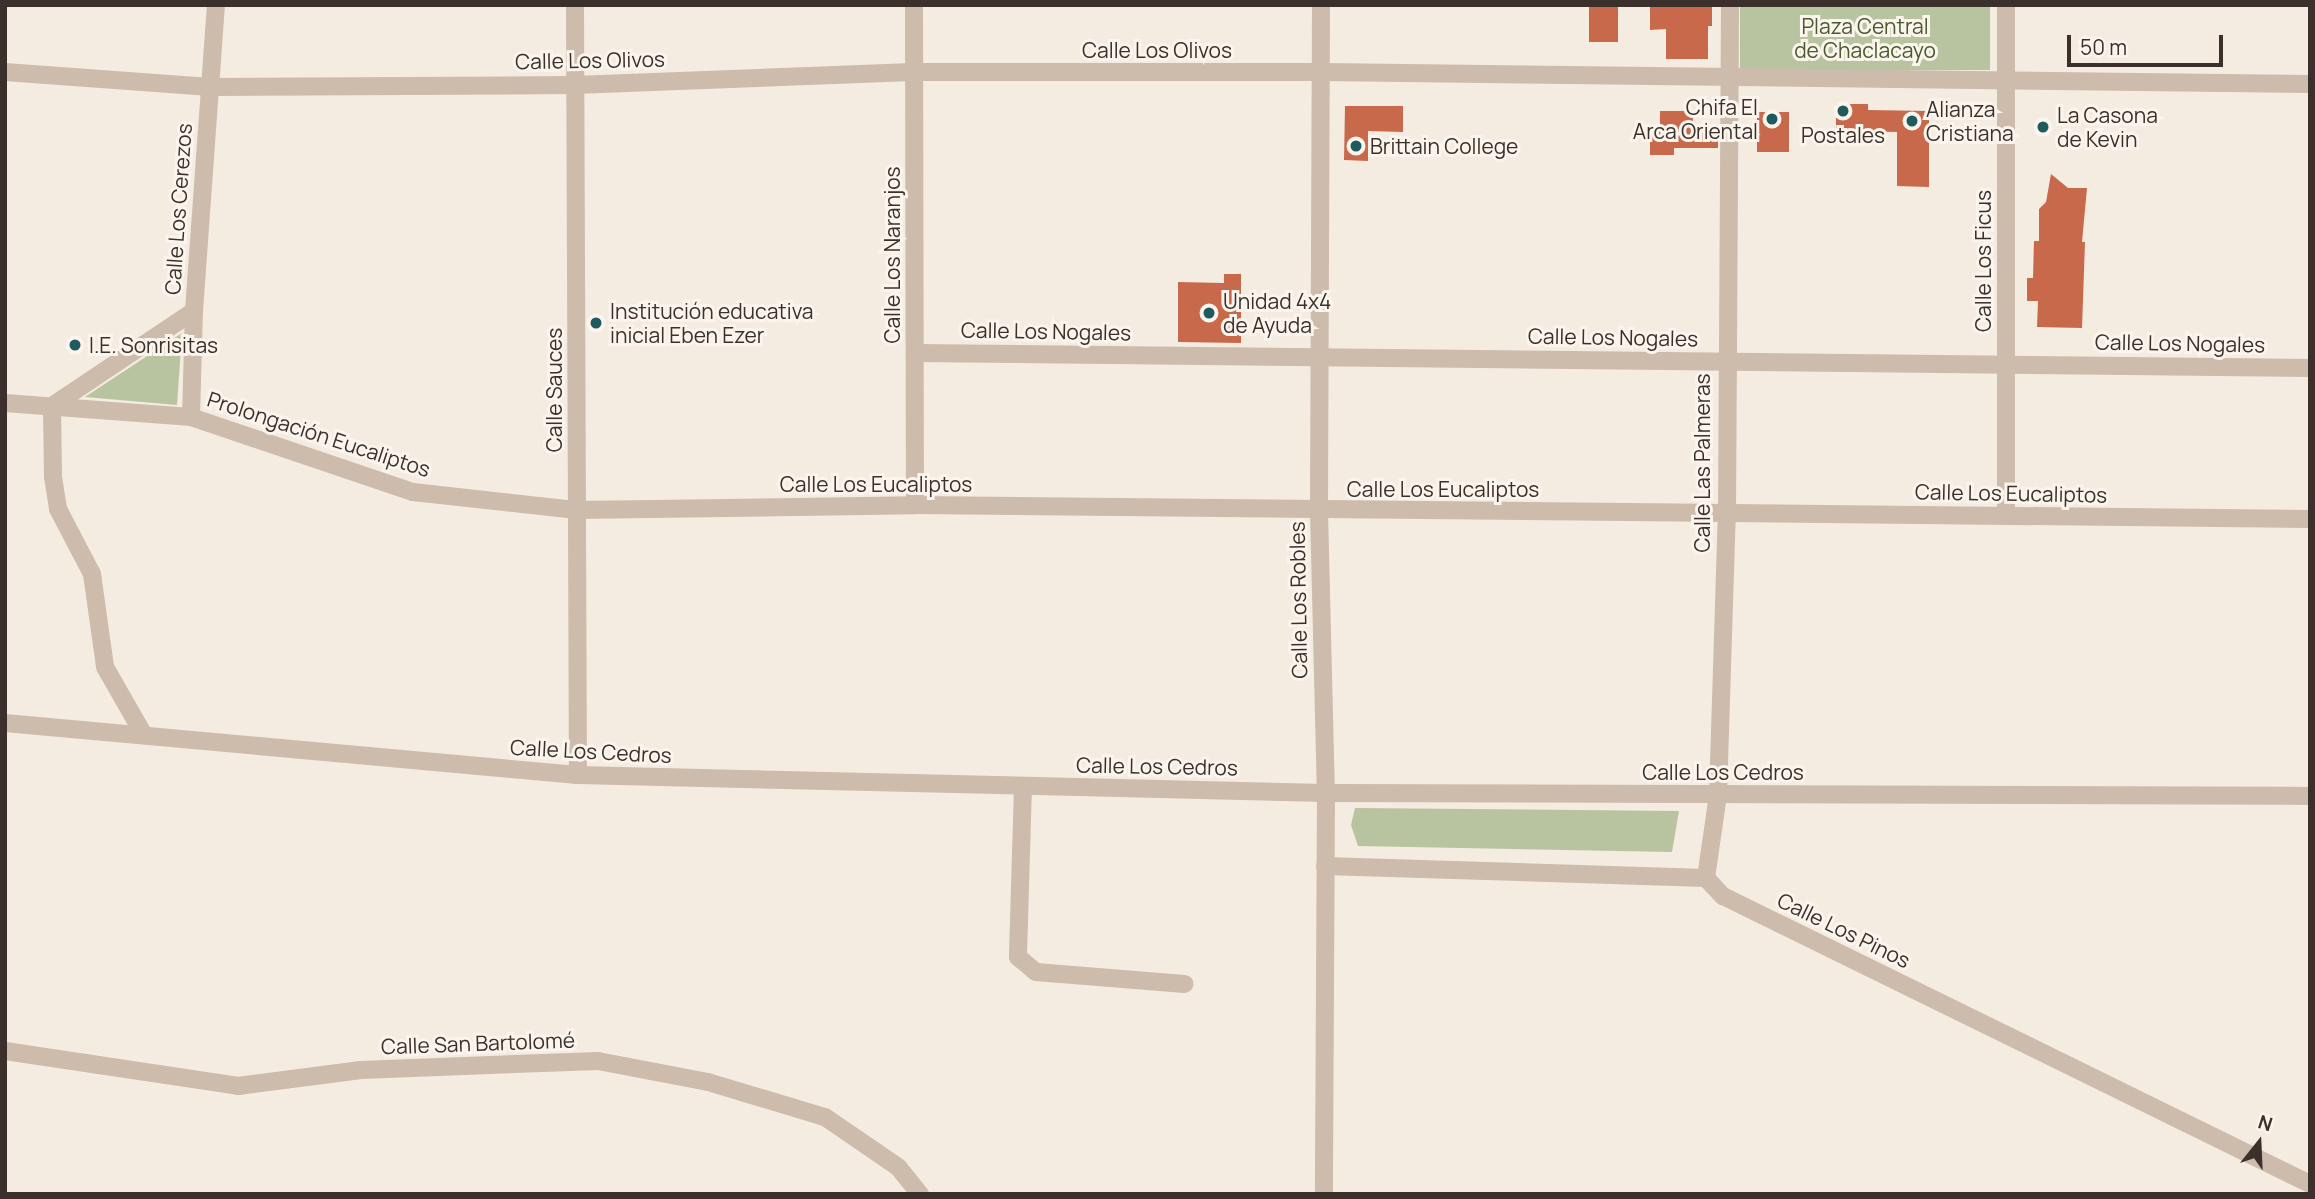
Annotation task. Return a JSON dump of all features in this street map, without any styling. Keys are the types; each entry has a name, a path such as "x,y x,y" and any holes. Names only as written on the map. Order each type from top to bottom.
{"street":[{"name":"Calle Los Cerezos","path":"191,417 194,311 216,5"},
{"name":"Calle Sauces","path":"575,5 578,775"},
{"name":"Calle Los Naranjos","path":"914,5 915,505"},
{"name":"Calle Los Robles","path":"1321,5 1319,511 1326,793 1324,1194"},
{"name":"Calle Las Palmeras","path":"1706,878 1718,795 1727,514 1725,362 1730,5"},
{"name":"Calle Los Ficus","path":"2006,5 2006,516"},
{"name":"Calle Los Olivos","path":"5,72 210,87 575,85 913,72 1321,72 2310,84"},
{"path":"144,735 105,667 92,574 58,509 54,477 52,405 194,311"},
{"name":"Calle Los Nogales","path":"915,353 2310,368"},
{"name":"Prolongación Eucaliptos","path":"5,403 191,417 413,492 577,510"},
{"name":"Calle Los Eucaliptos","path":"577,510 915,505 2310,519"},
{"name":"Calle Los Cedros","path":"5,723 578,775 1326,793 2310,796"},
{"path":"1023,786 1018,957 1036,972 1185,984"},
{"path":"1325,866 1706,878"},
{"name":"Calle Los Pinos","path":"1706,878 1723,896 2310,1184"},
{"name":"Calle San Bartolomé","path":"5,1051 238,1086 361,1070 598,1061 708,1082 825,1117 898,1167 920,1194"}],"green space":[{"name":"Plaza Central de Chaclacayo","path":"1740,5 1990,5 1990,70 1740,70"},
{"path":"182,333 177,405 85,397"},
{"path":"1355,808 1679,811 1672,852 1358,846 1351,825"}],"building":[{"path":"1589,5 1618,5 1618,42 1589,42"},
{"path":"1650,5 1712,5 1712,26 1708,26 1708,59 1666,59 1666,29 1650,30"},
{"path":"1836,104 1868,104 1868,110 1929,111 1929,187 1897,186 1897,132 1852,131 1852,143 1836,143"},
{"name":"Brittain College","path":"1345,106 1403,106 1403,132 1368,131 1368,161 1344,160"},
{"path":"1660,111 1693,111 1693,132 1718,133 1718,148 1674,148 1674,155 1650,155 1650,131 1660,131"},
{"path":"1757,112 1789,112 1789,152 1757,152"},
{"path":"2051,174 2068,188 2087,188 2082,242 2085,242 2082,328 2037,327 2038,301 2027,301 2027,278 2033,278 2034,241 2039,241 2039,209 2046,202"},
{"name":"Unidad 4x4 de Ayuda","path":"1224,274 1241,274 1241,343 1178,342 1178,282 1224,283"}],"place":[{"name":"Postales","path":"1843,111"},
{"name":"Chifa El Arca Oriental","path":"1772,119"},
{"name":"Alianza Cristiana","path":"1912,121"},
{"name":"La Casona de Kevin","path":"2043,127"},
{"name":"Brittain College","path":"1356,146"},
{"name":"Unidad 4x4 de Ayuda","path":"1209,313"},
{"name":"Institución educativa inicial Eben Ezer","path":"596,323"},
{"name":"I.E. Sonrisitas","path":"75,345"}]}
